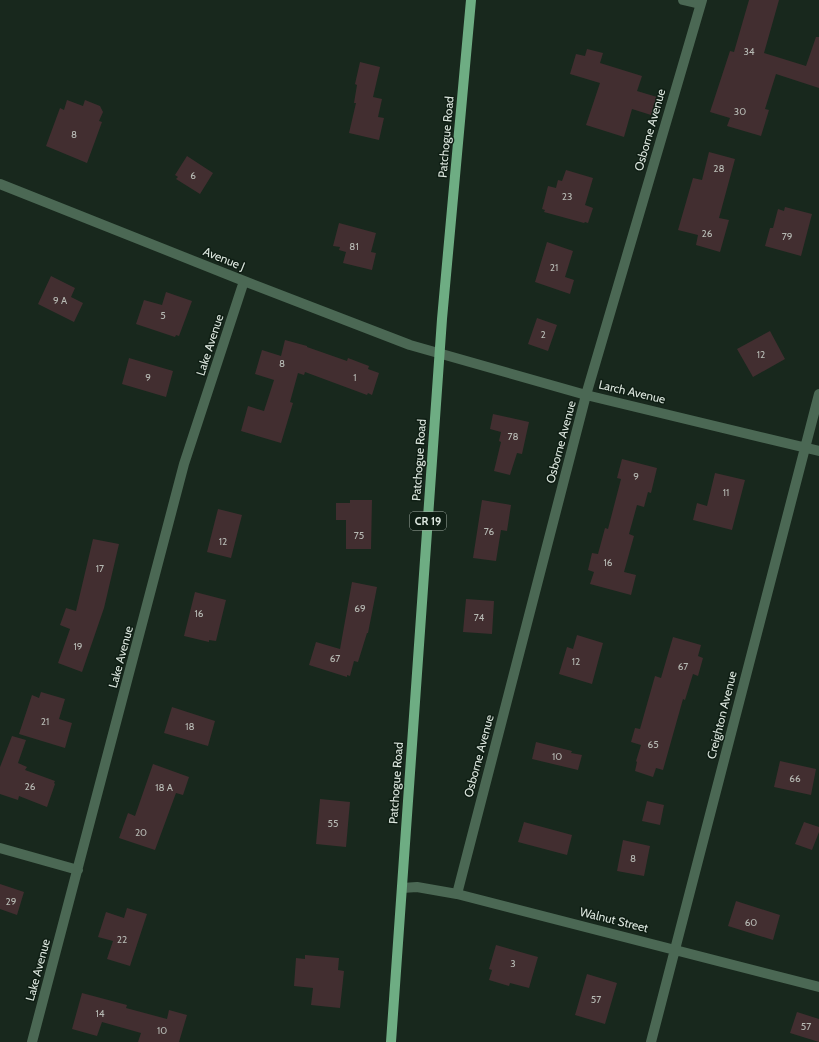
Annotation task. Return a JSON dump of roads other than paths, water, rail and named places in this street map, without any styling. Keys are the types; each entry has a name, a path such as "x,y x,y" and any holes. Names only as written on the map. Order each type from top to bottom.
{"main road":[{"name":"Patchogue Road","path":"391,1042 442,311 471,0"}],"street":[{"path":"683,0 701,2"},
{"name":"Osborne Avenue","path":"457,894 586,395 701,2"},
{"name":"Avenue J","path":"0,184 244,281 400,341 440,354"},
{"name":"Lake Avenue","path":"32,1042 184,464 244,281"},
{"name":"Larch Avenue","path":"440,354 586,395 819,451"},
{"name":"Creighton Avenue","path":"651,1042 804,447 819,394"},
{"path":"0,848 78,870"},
{"name":"Walnut Street","path":"402,888 417,887 457,894 819,987"}]}
